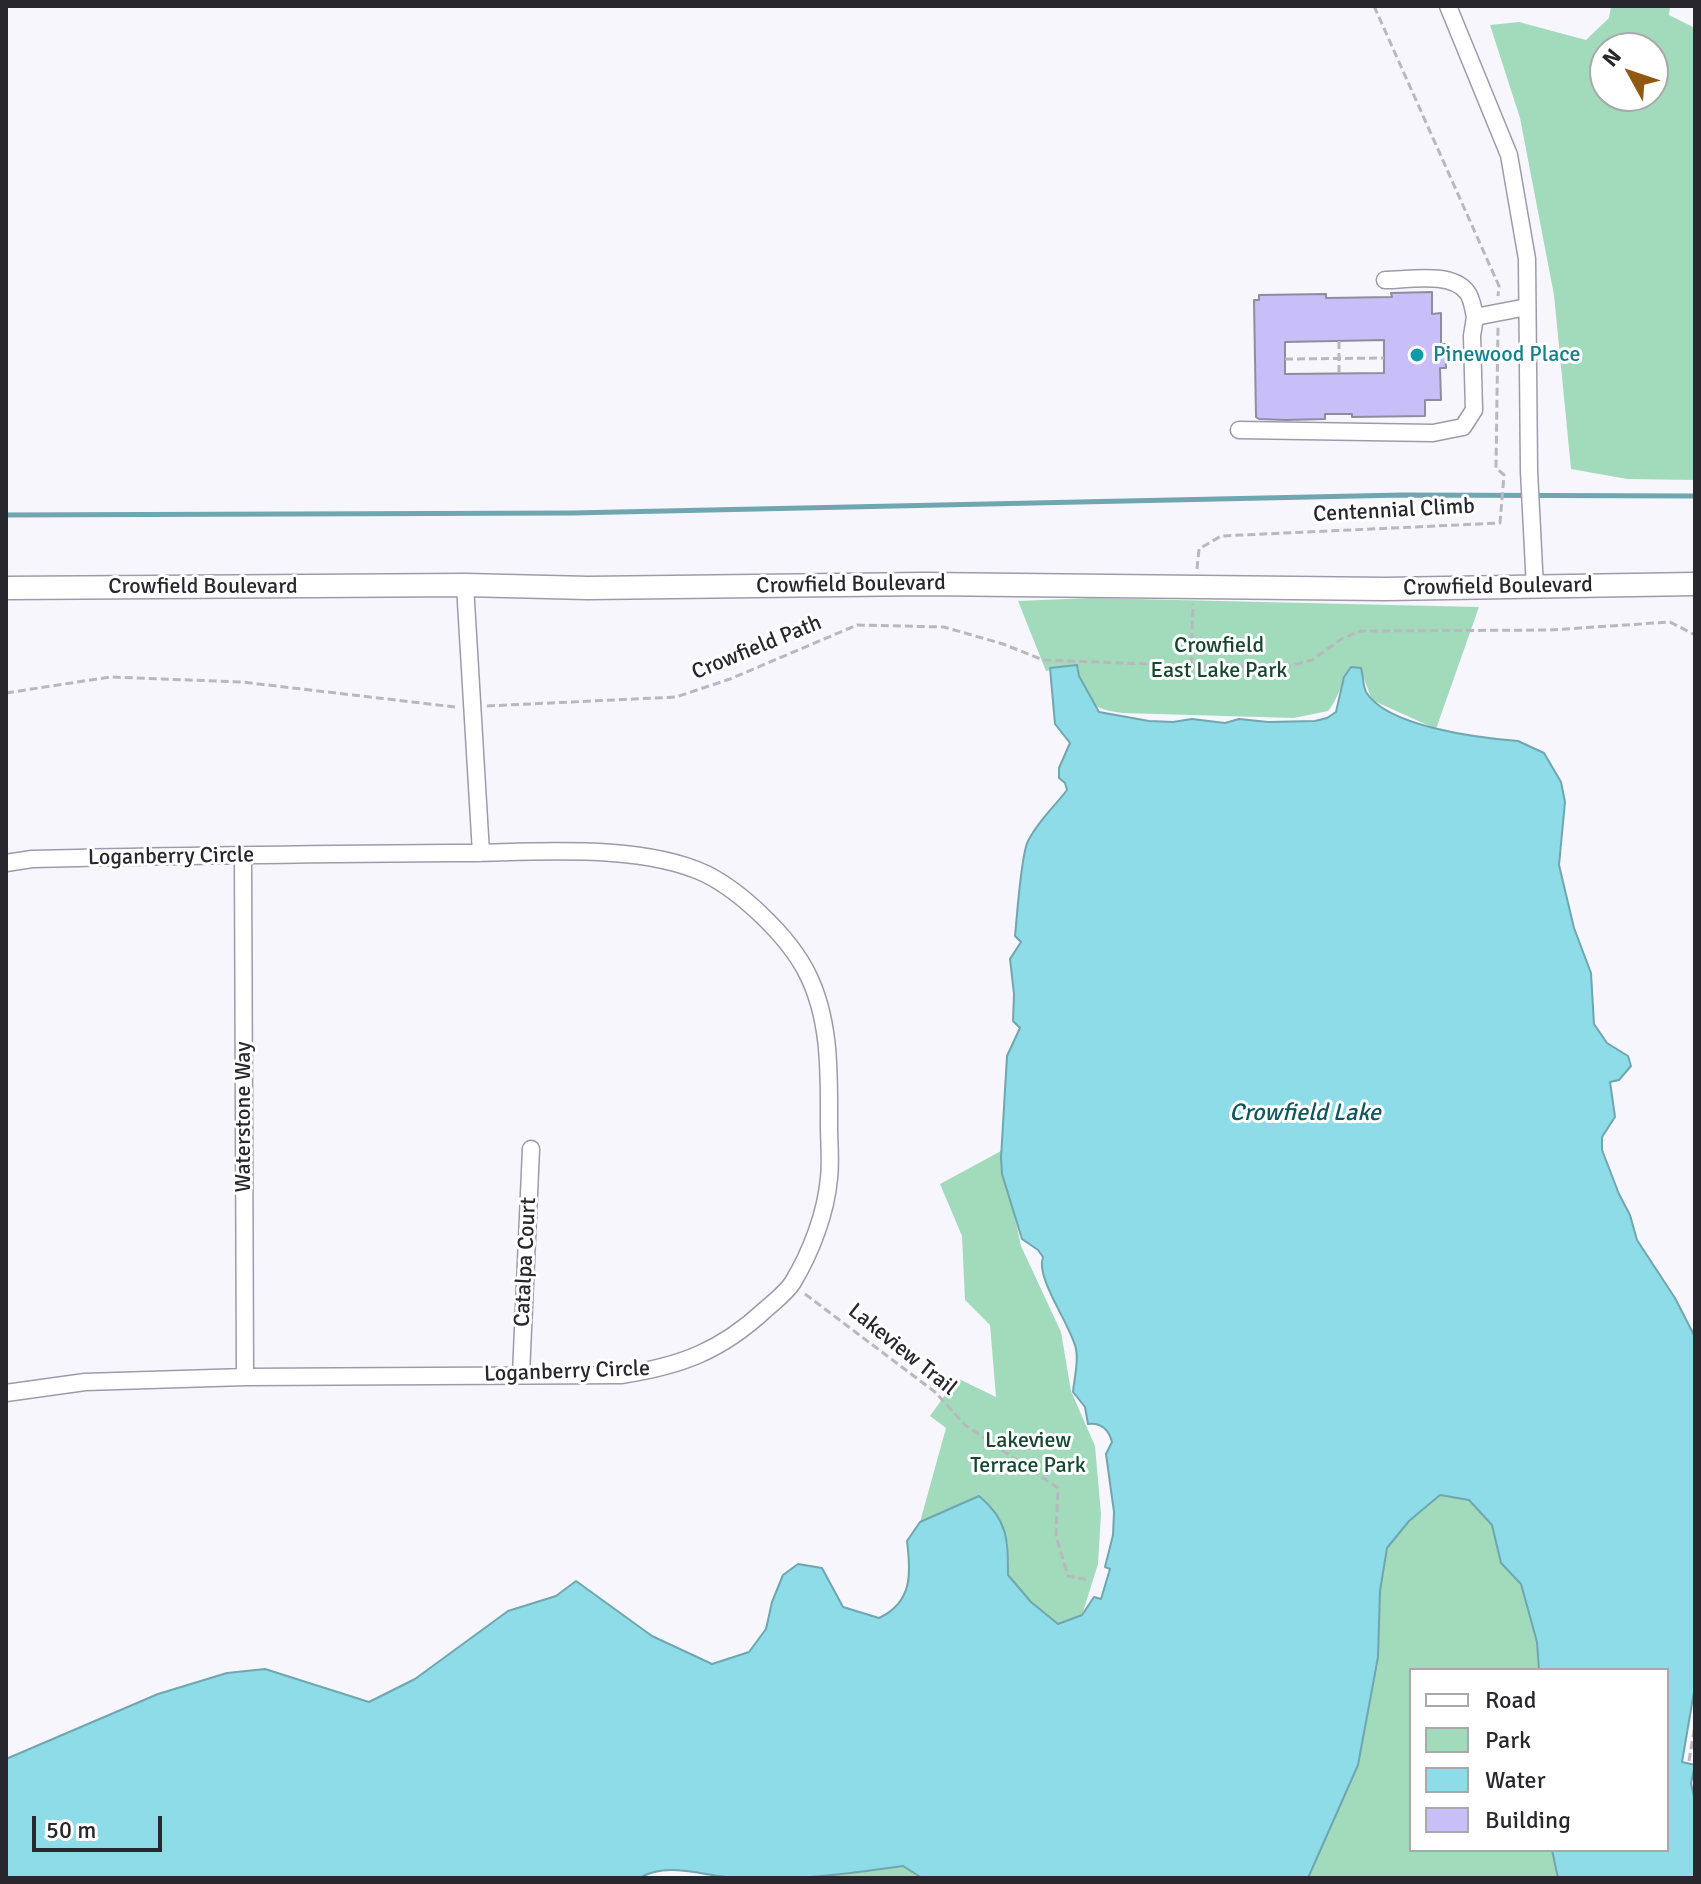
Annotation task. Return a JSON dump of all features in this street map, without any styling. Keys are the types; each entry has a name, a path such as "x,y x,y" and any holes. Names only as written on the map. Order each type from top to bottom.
{"main road":[{"name":"Crowfield Boulevard","path":"6,588 465,585 588,588 925,584 1535,588 1695,584"}],"street":[{"path":"1448,6 1509,155 1527,259 1529,471 1535,588"},
{"path":"1239,430 1433,433 1463,427 1474,410 1472,336 1475,317 1469,294 1458,283 1443,279 1385,280"},
{"path":"1475,317 1527,307"},
{"path":"465,585 481,853"},
{"name":"Loganberry Circle","path":"6,863 32,859 481,853 627,853 667,861 707,875 736,894 788,945 807,973 822,1015 829,1064 829,1179 821,1218 792,1285 745,1329 705,1354 662,1369 621,1375 245,1377 85,1382 6,1393"},
{"name":"Waterstone Way","path":"243,857 245,1377"},
{"name":"Catalpa Court","path":"521,1374 531,1149"}],"path":[{"name":"Centennial Climb","path":"1191,666 1199,549 1221,536 1500,523 1504,475 1496,468 1499,286 1374,6"},
{"path":"1339,341 1339,373"},
{"path":"1285,359 1384,358"},
{"name":"Crowfield Path","path":"6,693 110,677 242,682 472,707 676,697 730,679 857,625 944,627 1003,644 1043,660 1191,666 1290,666 1312,660 1343,638 1361,631 1550,630 1670,622 1695,635"},
{"name":"Lakeview Trail","path":"792,1285 935,1392 965,1425 1058,1488 1056,1536 1068,1576 1088,1580"},
{"path":"1689,1761 1695,1725"}],"green space":[{"path":"1611,6 1670,6 1669,15 1695,28 1695,480 1627,479 1571,469 1554,295 1520,118 1490,25 1519,22 1586,40 1589,37 1589,112 1669,112 1669,32 1594,32 1609,18"},
{"name":"Crowfield East Lake Park","path":"1091,598 1479,607 1436,729 1372,700 1360,668 1350,668 1328,711 1294,718 1122,713 1101,708 1085,694 1075,666 1046,671 1018,601"},
{"name":"Lakeview Terrace Park","path":"1001,1151 1021,1246 1061,1332 1071,1391 1095,1446 1101,1514 1098,1564 1082,1615 1058,1624 1031,1602 1008,1574 1008,1542 920,1522 946,1428 930,1416 957,1378 996,1397 990,1325 965,1300 962,1236 940,1184"},
{"path":"1439,1495 1469,1500 1492,1525 1501,1563 1521,1584 1537,1642 1539,1668 1409,1668 1409,1852 1552,1852 1558,1878 1308,1878 1327,1834 1387,1548 1409,1521"},
{"path":"903,1866 922,1878 772,1878 848,1874"}],"water":[{"name":"Crowfield Lake","path":"1077,665 1079,676 1099,712 1149,721 1192,719 1225,723 1239,719 1268,722 1327,718 1336,712 1344,677 1351,667 1361,668 1366,692 1393,714 1436,728 1518,741 1544,753 1561,782 1565,802 1559,865 1574,928 1591,973 1594,1024 1607,1043 1628,1056 1631,1066 1619,1080 1610,1082 1615,1117 1602,1137 1602,1150 1630,1215 1637,1240 1675,1298 1695,1337 1695,1686 1682,1762 1695,1765 1691,1783 1695,1802 1695,1878 1558,1878 1552,1852 1669,1852 1669,1668 1539,1668 1537,1642 1521,1584 1501,1563 1492,1525 1469,1500 1440,1495 1409,1521 1387,1548 1380,1591 1378,1657 1358,1765 1308,1878 922,1878 903,1866 834,1875 762,1879 667,1870 640,1878 6,1878 6,1759 158,1694 227,1673 265,1669 369,1702 415,1679 508,1611 556,1596 576,1581 652,1636 712,1664 749,1652 766,1629 783,1575 798,1564 822,1568 843,1607 879,1618 898,1604 904,1595 909,1575 907,1541 920,1522 979,1496 1001,1522 1008,1551 1008,1575 1031,1602 1058,1624 1082,1615 1094,1597 1101,1599 1110,1569 1105,1567 1113,1535 1114,1512 1106,1454 1112,1442 1104,1428 1088,1424 1085,1407 1073,1392 1077,1365 1073,1339 1044,1277 1043,1257 1022,1239 1002,1174 1001,1158 1007,1056 1020,1028 1013,1021 1010,959 1021,942 1015,936 1023,859 1032,834 1067,790 1059,778 1059,768 1070,743 1055,724 1050,668"}],"building":[{"name":"Pinewood Place","path":"1432,292 1432,314 1441,313 1441,344 1445,344 1446,368 1440,368 1441,400 1425,400 1425,416 1352,417 1352,414 1325,414 1325,419 1286,420 1256,417 1254,300 1259,300 1259,295 1392,297 1391,293","holes":["1384,340 1384,373 1285,374 1285,342"]}],"waterway":[{"path":"6,515 572,513 1402,495 1695,496"}],"place":[{"name":"Pinewood Place","path":"1417,355"}]}
